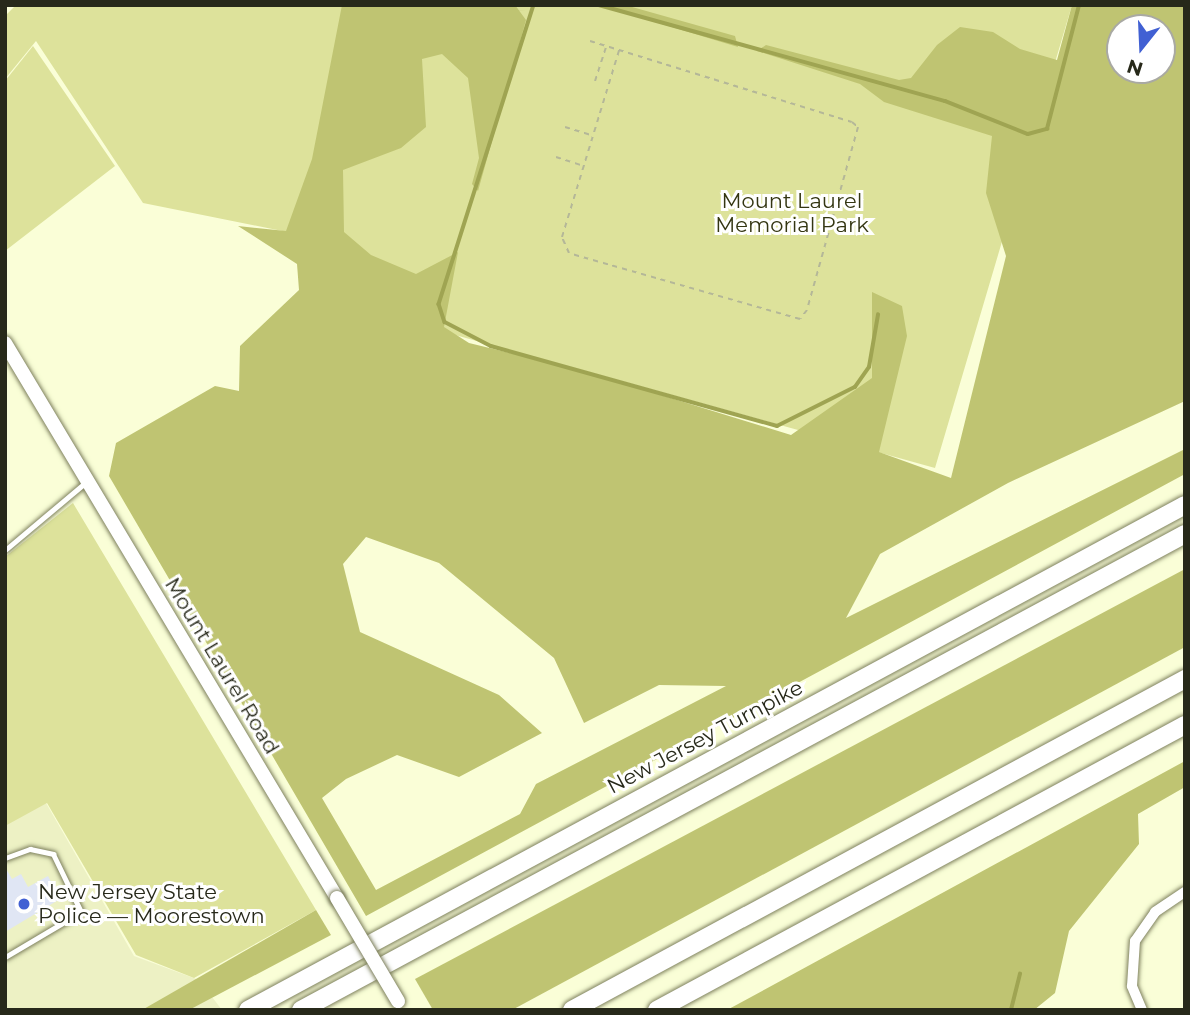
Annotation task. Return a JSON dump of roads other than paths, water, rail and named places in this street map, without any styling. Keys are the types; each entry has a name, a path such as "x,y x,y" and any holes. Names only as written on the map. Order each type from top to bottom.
{"highway":[{"name":"New Jersey Turnpike","path":"248,1010 1185,505"},
{"path":"301,1010 1185,534"},
{"path":"572,1010 1185,678"},
{"path":"657,1010 1185,725"}],"main road":[{"name":"Mount Laurel Road","path":"5,343 401,1005"}],"street":[{"path":"1142,1010 1132,986 1135,941 1155,912 1185,892"}],"lane":[{"path":"5,550 87,481"},
{"path":"5,858 30,849 52,854 81,907 76,919 5,957"}],"waterway":[{"path":"534,5 439,304 445,322 491,346 777,426 855,387 869,367 878,315"},
{"path":"599,5 945,101 1028,134 1047,129 1079,5"},
{"path":"1011,1010 1020,974"}],"place":[{"name":"New Jersey State Police — Moorestown","path":"24,904"}],"park label":[{"name":"Mount Laurel Memorial Park","path":"792,213"}]}
